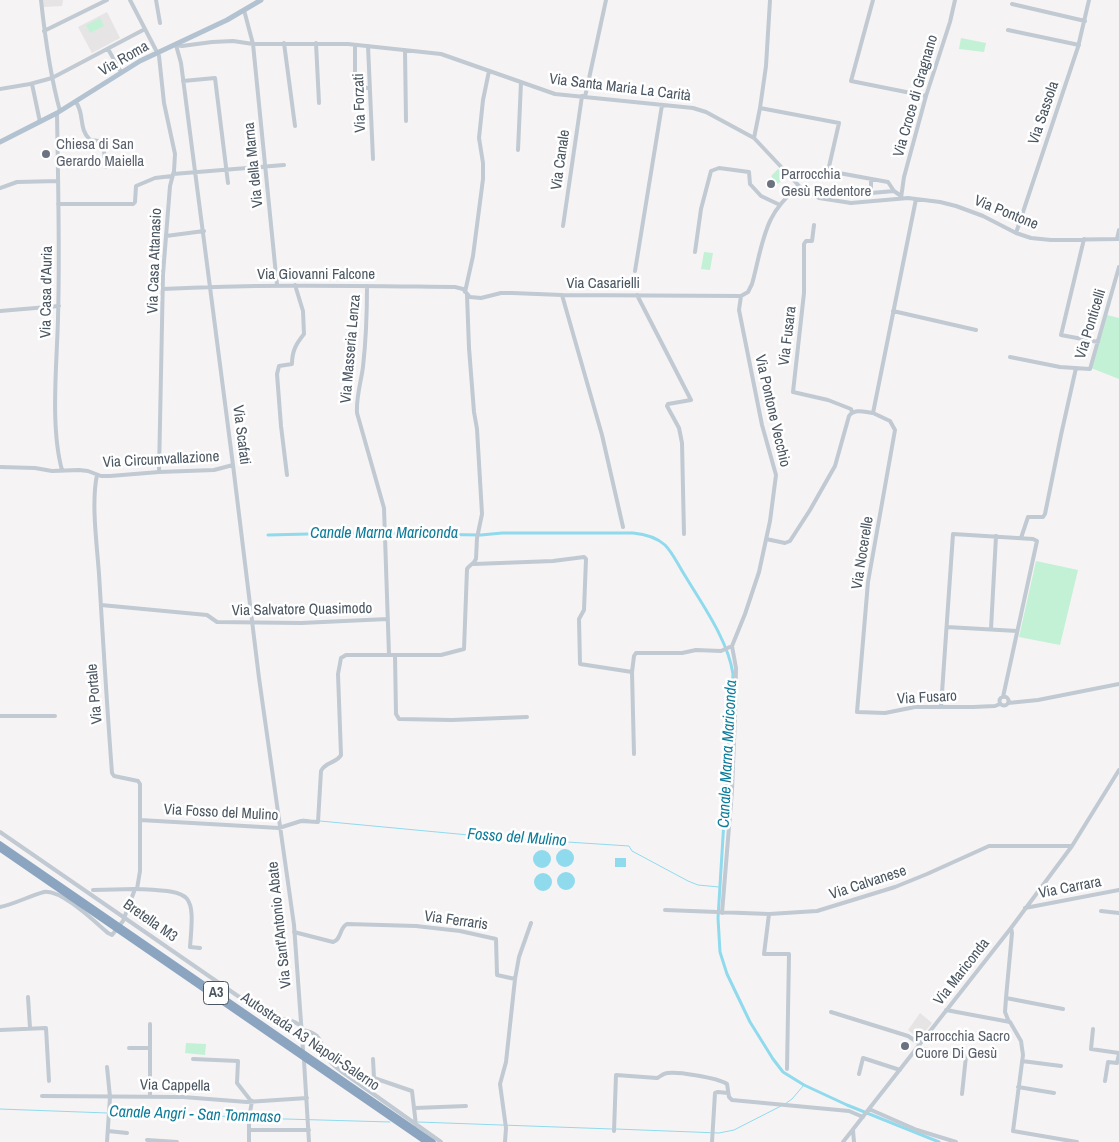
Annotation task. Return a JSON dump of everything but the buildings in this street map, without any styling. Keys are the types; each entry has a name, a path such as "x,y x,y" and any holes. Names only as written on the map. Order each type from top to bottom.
{"highway":[{"name":"Autostrada A3 Napoli-Salerno","path":"0,844 433,1142"},
{"name":"Autostrada A3 Napoli-Salerno","path":"0,849 426,1142"}],"main road":[{"name":"Via Roma","path":"0,142 59,112 140,61 227,20 261,0"}],"street":[{"name":"Via Casa d'Auria","path":"41,0 44,31 59,112 59,306 56,419 58,456 62,470"},
{"path":"44,31 107,0"},
{"name":"Via Casa Attanasio","path":"130,0 158,54 164,104 176,163 170,186 163,289 159,472"},
{"path":"156,0 160,23"},
{"name":"Via Canale","path":"563,226 583,96 606,0"},
{"path":"754,138 766,66 770,0"},
{"path":"873,0 851,81 926,96"},
{"name":"Via Croce di Gragnano","path":"901,197 904,177 926,96 950,22 955,0"},
{"name":"Via Sassola","path":"1016,233 1079,45 1089,0"},
{"path":"1012,4 1085,20"},
{"name":"Via della Marna","path":"244,10 253,44 254,72 266,166 277,285"},
{"path":"0,89 32,84 52,78 145,28"},
{"path":"1008,30 1079,45"},
{"name":"Via Santa Maria La Carità","path":"176,45 234,41 253,44 355,45 441,54 555,94 693,108 706,112 754,138 798,186 813,196 841,203 872,202 901,197 916,199"},
{"path":"284,43 295,126"},
{"path":"316,44 319,102"},
{"name":"Via Scafati","path":"176,45 181,63 204,231 279,828"},
{"path":"355,45 355,88 370,88"},
{"name":"Via Forzati","path":"368,46 373,159"},
{"path":"108,49 121,72"},
{"path":"405,50 406,120"},
{"path":"472,564 476,559 477,538 482,514 466,293 483,179 483,163 479,138 481,114 489,71"},
{"path":"183,81 215,78 228,182"},
{"path":"518,150 521,82"},
{"path":"32,84 40,122"},
{"path":"76,102 80,107 84,134 90,140 103,144 106,167"},
{"path":"635,271 662,105"},
{"path":"760,108 839,123 828,170 888,182 901,197"},
{"path":"58,204 133,204 135,202 136,186 155,178 195,172 284,165"},
{"path":"695,252 701,209 712,171 719,168 749,172 750,184 761,196 780,206"},
{"path":"872,179 871,193 894,191"},
{"path":"0,188 17,182 58,181"},
{"path":"741,296 748,292 752,284 765,233 772,218 798,186"},
{"path":"766,539 784,543 790,541 835,466 849,416 852,412 856,411 873,413 916,199"},
{"name":"Via Pontone","path":"916,199 956,206 1031,238 1052,240 1118,239"},
{"name":"Via Fusara","path":"814,225 812,241 806,241 804,244 804,294 792,392 828,400 851,409 852,412"},
{"path":"1118,239 1119,230"},
{"path":"166,236 204,231"},
{"path":"1084,240 1061,335 1098,342"},
{"name":"Via Ponticelli","path":"1010,356 1060,367 1090,369 1119,267"},
{"name":"Via Giovanni Falcone","path":"163,289 277,285 455,287 463,289 466,293"},
{"path":"287,475 277,374 280,366 292,364 295,344 304,334 303,311 295,285"},
{"name":"Via Masseria Lenza","path":"367,286 364,355 356,403 357,413 383,500 389,655"},
{"name":"Via Casarielli","path":"466,293 481,298 501,293 741,296"},
{"path":"562,295 602,435 622,528"},
{"path":"636,295 690,400 668,404 667,406 680,428 682,443 684,534"},
{"name":"Via Pontone Vecchio","path":"730,646 745,614 759,572 770,521 776,475 762,425 739,310 741,296"},
{"path":"0,311 59,306"},
{"path":"893,311 976,330"},
{"path":"1021,538 1028,516 1043,517 1046,514 1076,368"},
{"name":"Via Nocerelle","path":"857,709 868,582 895,430 890,421 873,413"},
{"name":"Via Circumvallazione","path":"0,467 39,468 52,471 84,470 97,475 110,476 214,470 234,465"},
{"name":"Via Portale","path":"0,908 45,892 54,892 112,935 122,922 136,889 140,871 139,782 117,777 112,773 103,663 95,506 97,475"},
{"path":"941,707 953,534 1034,539 1037,543 1000,704"},
{"path":"991,630 996,536"},
{"path":"472,564 584,557 586,559 584,610 579,619 580,664 632,672"},
{"name":"Via Fosso del Mulino","path":"140,820 279,828 301,821 318,820 321,771 324,765 337,760 341,755 338,674 341,658 346,655 441,655 464,649 466,570 468,565 472,564"},
{"name":"Via Salvatore Quasimodo","path":"101,605 207,615 217,622 253,623 388,619"},
{"path":"947,627 1017,631"},
{"path":"634,754 632,672 634,654 682,653 696,650 721,651 730,646 736,668 735,716 732,790 720,913"},
{"path":"396,655 396,714 399,718 452,720 527,717"},
{"name":"Via Fusaro","path":"857,709 857,712 885,713 915,707 995,706 1000,704 1004,706 1008,703 1038,700 1119,684"},
{"path":"1003,697 1007,698 1008,703"},
{"path":"0,716 55,716"},
{"name":"Via Mariconda","path":"866,1113 1072,846 1119,770"},
{"name":"Via Sant'Antonio Abate","path":"279,828 294,932 303,1050"},
{"name":"Bretella M3","path":"0,832 264,1014 276,1018 300,1020"},
{"name":"Via Calvanese","path":"664,910 769,914 817,911 858,899 927,874 989,846 1072,846"},
{"path":"93,890 136,889 176,892 184,896 190,902 192,910 190,947 200,948"},
{"name":"Via Carrara","path":"1025,908 1119,890"},
{"path":"1101,911 1119,913"},
{"path":"769,914 764,954 789,954 787,1069"},
{"name":"Via Ferraris","path":"294,932 333,942 338,939 344,926 351,923 416,926 494,937 497,941 497,975 515,979"},
{"path":"505,1142 506,1128 500,1084 506,1062 519,957 532,923"},
{"path":"1010,928 1012,933 1005,1012 1021,1041 1022,1061 1014,1131 1077,1142"},
{"path":"28,997 30,1028"},
{"path":"1006,998 1063,1009"},
{"path":"946,1010 1009,1022"},
{"path":"293,1020 300,1012"},
{"path":"831,1012 908,1036 919,1046 966,1056 962,1094"},
{"name":"Bretella M3","path":"293,1020 301,1028 314,1034 320,1040 330,1060 337,1067 441,1142"},
{"path":"150,1024 150,1097"},
{"path":"0,1030 46,1028 49,1081"},
{"path":"1093,1029 1091,1049 1119,1053 1117,1063 1108,1062 1104,1081"},
{"path":"129,1048 150,1048"},
{"path":"859,1074 863,1058 900,1070"},
{"path":"193,1059 238,1061 237,1083 252,1101 249,1142"},
{"path":"373,1059 374,1078 410,1089 414,1093 416,1125"},
{"path":"304,1061 309,1142"},
{"path":"1022,1061 1061,1066"},
{"path":"107,1066 110,1097 107,1142"},
{"path":"614,1129 616,1075 657,1078 663,1074 670,1073 706,1077 726,1083 732,1100 866,1113 956,1142"},
{"path":"1018,1087 1054,1092"},
{"path":"712,1142 715,1093 728,1093"},
{"name":"Via Cappella","path":"42,1096 183,1097 252,1101 307,1098"},
{"path":"415,1108 466,1106"},
{"path":"843,1142 866,1113"},
{"path":"249,1130 309,1130"},
{"path":"853,1130 854,1142"},
{"path":"108,1131 127,1133"},
{"path":"147,1140 177,1142"}],"shaded area":[{"path":"43,0 63,0 62,6 43,7"},
{"path":"107,12 120,38 92,53 78,27"},
{"path":"920,1013 932,1023 919,1039 908,1030"}],"green space":[{"path":"100,18 104,26 90,33 86,25"},
{"path":"961,38 986,43 984,52 959,49"},
{"path":"778,169 784,173 781,176 783,179 778,184 771,176"},
{"path":"704,252 713,253 710,270 701,269"},
{"path":"1107,315 1119,318 1119,379 1091,368"},
{"path":"1036,561 1078,570 1060,645 1019,637"},
{"path":"186,1043 206,1044 205,1055 185,1053"}],"water":[{"path":"561,849 569,849 574,854 572,865 561,867 556,862 556,854"},
{"path":"538,850 546,850 551,855 549,866 538,868 533,863 533,855"},
{"path":"615,858 626,858 626,867 615,867"},
{"path":"562,872 570,872 575,877 573,888 562,890 557,885 557,877"},
{"path":"539,873 547,873 552,878 550,889 539,891 534,886 534,878"}],"waterway":[{"name":"Canale Marna Mariconda","path":"268,535 348,533 481,535 502,533 633,533 650,536 665,545 673,555 720,635 726,648 733,674 718,918 720,952 727,974 750,1022 783,1072 804,1085 847,1105 939,1142"},
{"name":"Fosso del Mulino","path":"303,819 309,820"},
{"name":"Fosso del Mulino","path":"320,821 490,837 629,846 632,851 688,881 698,885 719,887"},
{"name":"Canale Angri - San Tommaso","path":"785,1104 804,1085"},
{"name":"Canale Angri - San Tommaso","path":"616,1129 719,1133 734,1130 781,1106"},
{"name":"Canale Angri - San Tommaso","path":"0,1109 107,1113"},
{"name":"Canale Angri - San Tommaso","path":"111,1113 247,1117"},
{"name":"Canale Angri - San Tommaso","path":"251,1118 390,1122"},
{"name":"Canale Angri - San Tommaso","path":"418,1122 612,1129"}],"place":[{"name":"Chiesa di San Gerardo Maiella","path":"46,154"},
{"name":"Parrocchia Gesù Redentore","path":"771,184"},
{"name":"Parrocchia Sacro Cuore Di Gesù","path":"905,1046"}]}
